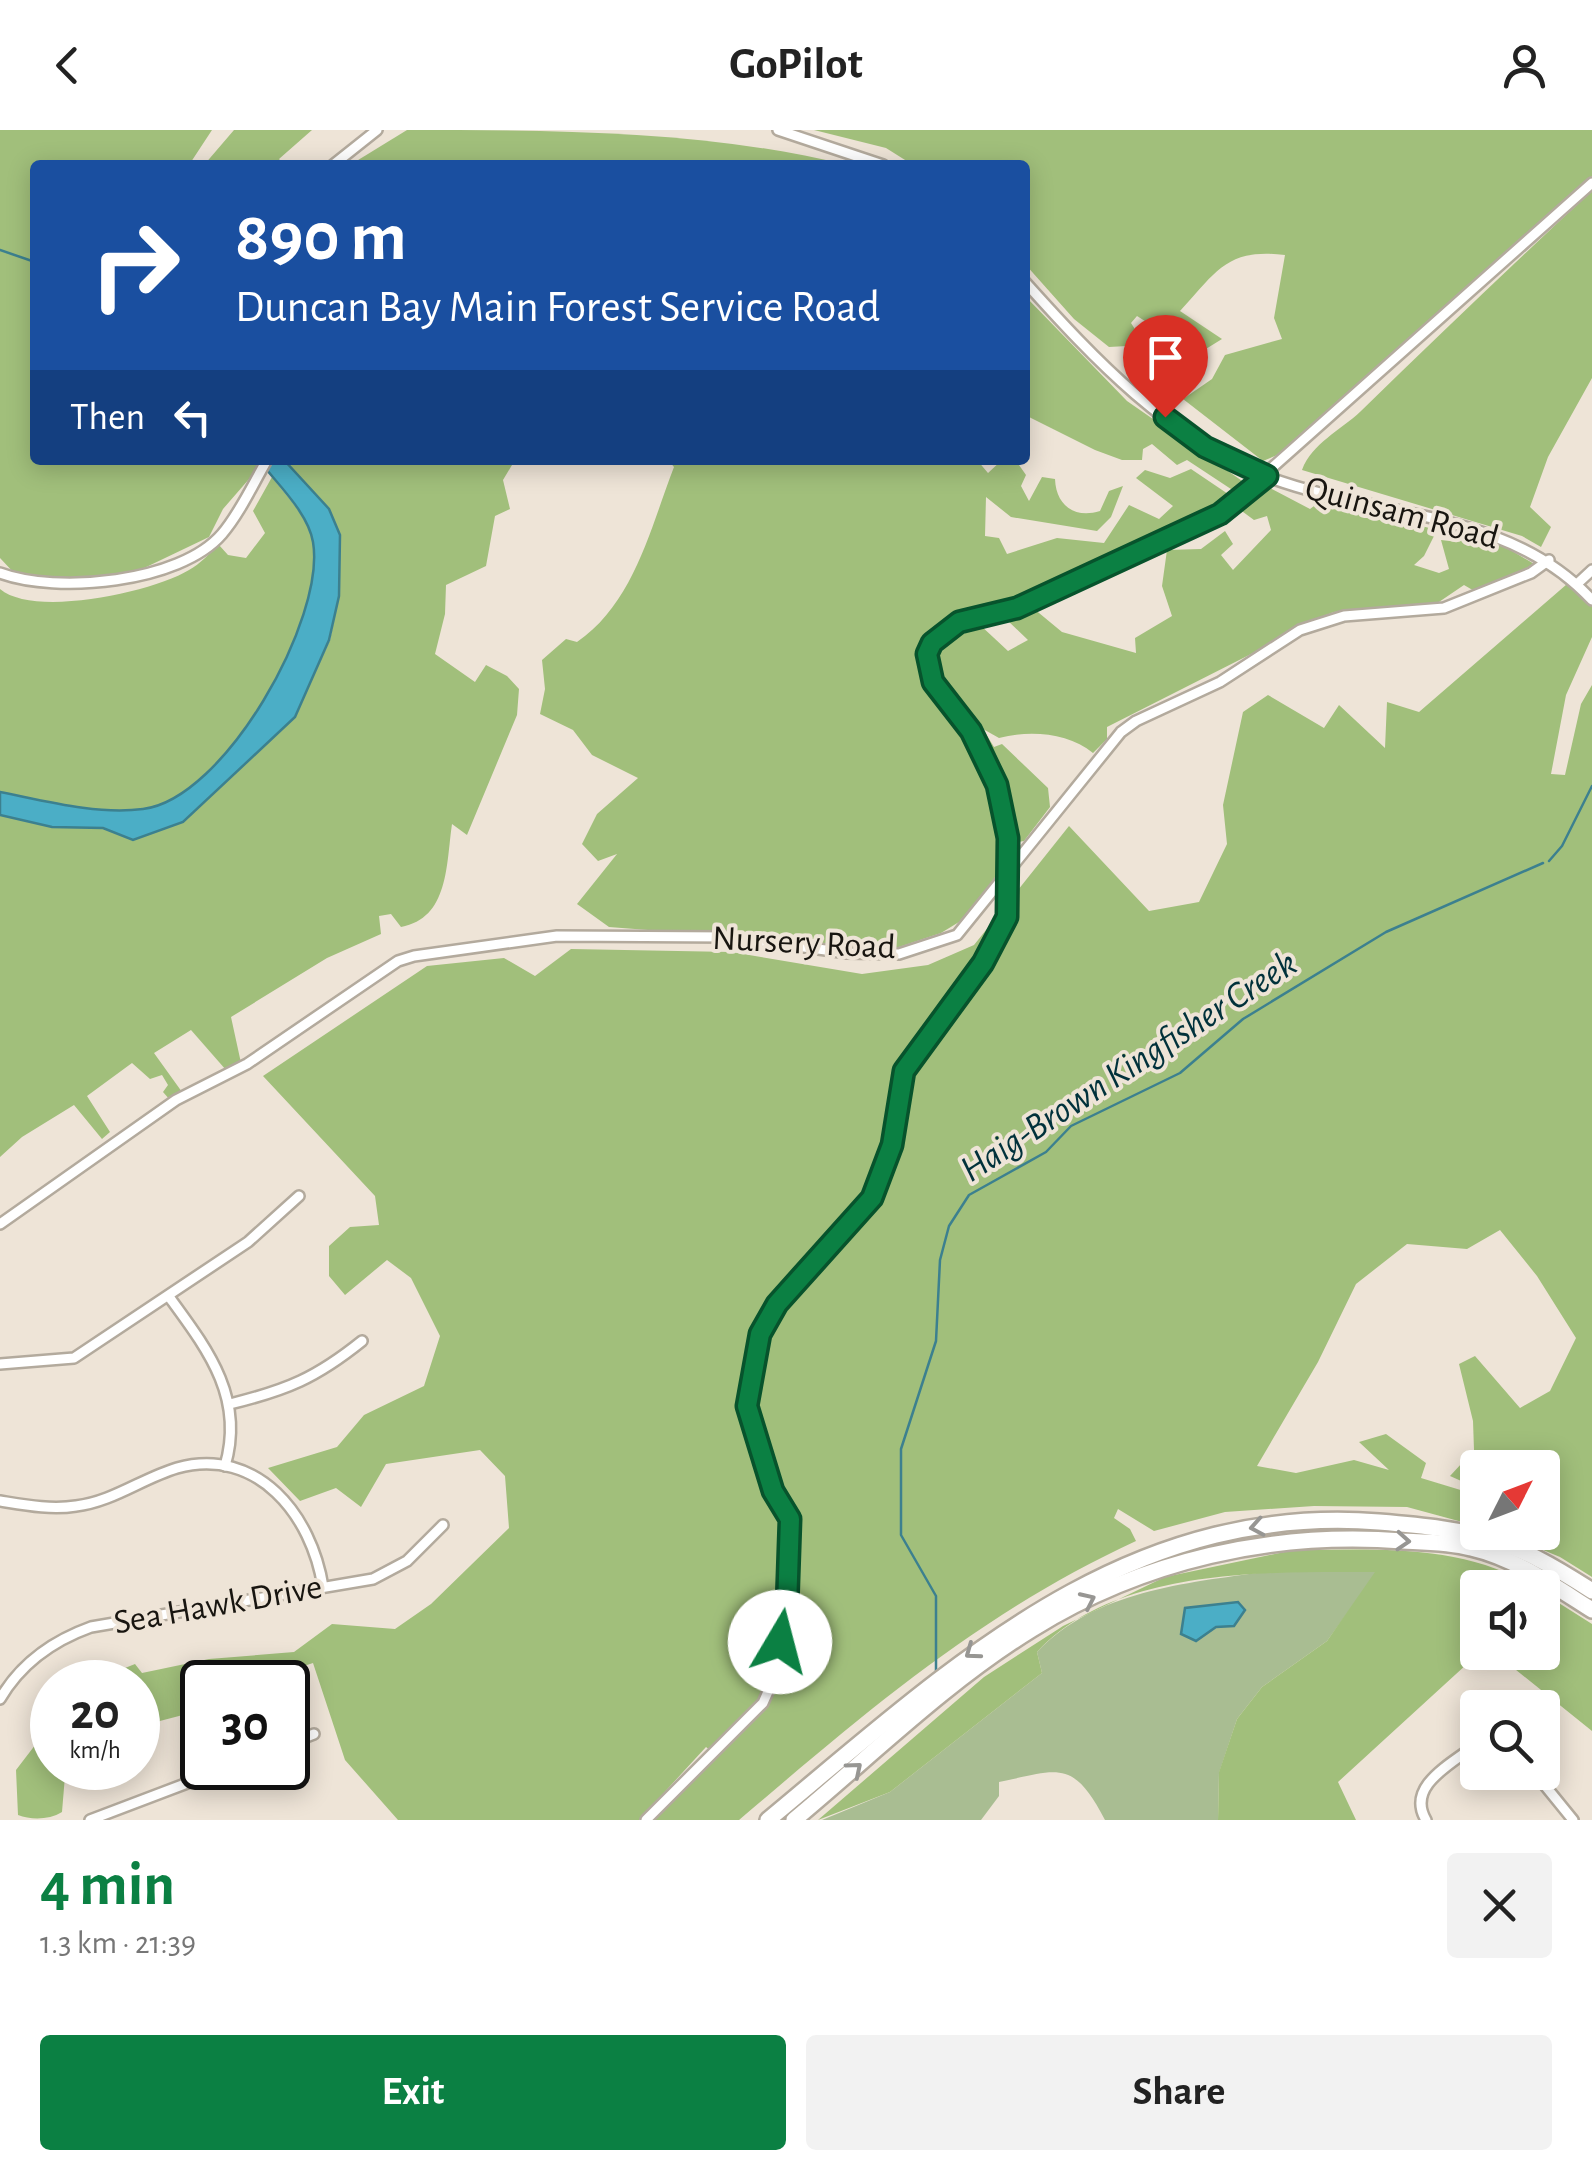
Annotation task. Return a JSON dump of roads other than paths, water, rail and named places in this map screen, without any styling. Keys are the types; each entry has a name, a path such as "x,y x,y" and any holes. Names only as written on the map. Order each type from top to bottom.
{"highway":[{"path":"768,1820 968,1654 1021,1618 1134,1562 1218,1534 1341,1520 1475,1532 1526,1550 1592,1591"},
{"path":"794,1820 991,1657 1080,1603 1154,1571 1283,1540 1338,1536 1470,1548 1520,1566 1592,1610"}],"street":[{"path":"339,160 377,130"},
{"path":"778,130 867,160"},
{"path":"646,1820 762,1702 774,1678 787,1607 790,1519 773,1491 747,1406 760,1334 777,1304 872,1198 892,1145 904,1071 983,963 1007,917 1008,838 997,785 983,752 927,670 932,643 959,622 1017,608 1220,514 1592,183"},
{"name":"Quinsam Road","path":"1030,287 1122,385 1205,447 1267,476 1505,537 1549,560 1592,600"},
{"path":"0,573 26,583 135,578 188,560 221,535 264,465"},
{"name":"Nursery Road","path":"0,1224 176,1100 246,1064 398,961 557,936 731,937 846,953 899,954 957,935 1121,732 1136,720 1220,682 1300,630 1344,616 1444,608 1531,573 1549,560"},
{"path":"1578,584 1592,570"},
{"path":"0,1364 39,1364 74,1358 170,1298 248,1242 299,1196"},
{"path":"170,1298 211,1355 230,1404 232,1435 225,1466"},
{"path":"230,1404 304,1382 362,1342"},
{"path":"0,1502 46,1508 79,1506 182,1466 225,1466 253,1477 294,1510 318,1552 324,1587"},
{"name":"Sea Hawk Drive","path":"0,1699 34,1657 66,1636 91,1627 390,1572 443,1524"},
{"path":"310,1736 314,1734"},
{"path":"1426,1820 1419,1801 1421,1789 1460,1758"},
{"path":"90,1820 180,1786"},
{"path":"1549,1790 1573,1820"}],"water":[{"path":"263,465 289,465 329,509 340,535 339,596 329,640 295,717 183,822 133,840 103,828 52,827 0,815 0,792 89,809 143,809 174,798 206,774 264,700 287,657 303,614 313,575 313,542 305,520"},
{"path":"1238,1602 1245,1610 1234,1626 1216,1627 1196,1641 1181,1634 1185,1608"}],"waterway":[{"path":"0,250 30,260"},
{"name":"Haig-Brown Kingfisher Creek","path":"1549,861 1562,846 1592,786"},
{"name":"Haig-Brown Kingfisher Creek","path":"936,1671 936,1596 901,1535 901,1449 936,1341 940,1260 949,1226 969,1195 1046,1152 1071,1126 1180,1073 1243,1019 1386,932 1543,863"}]}
